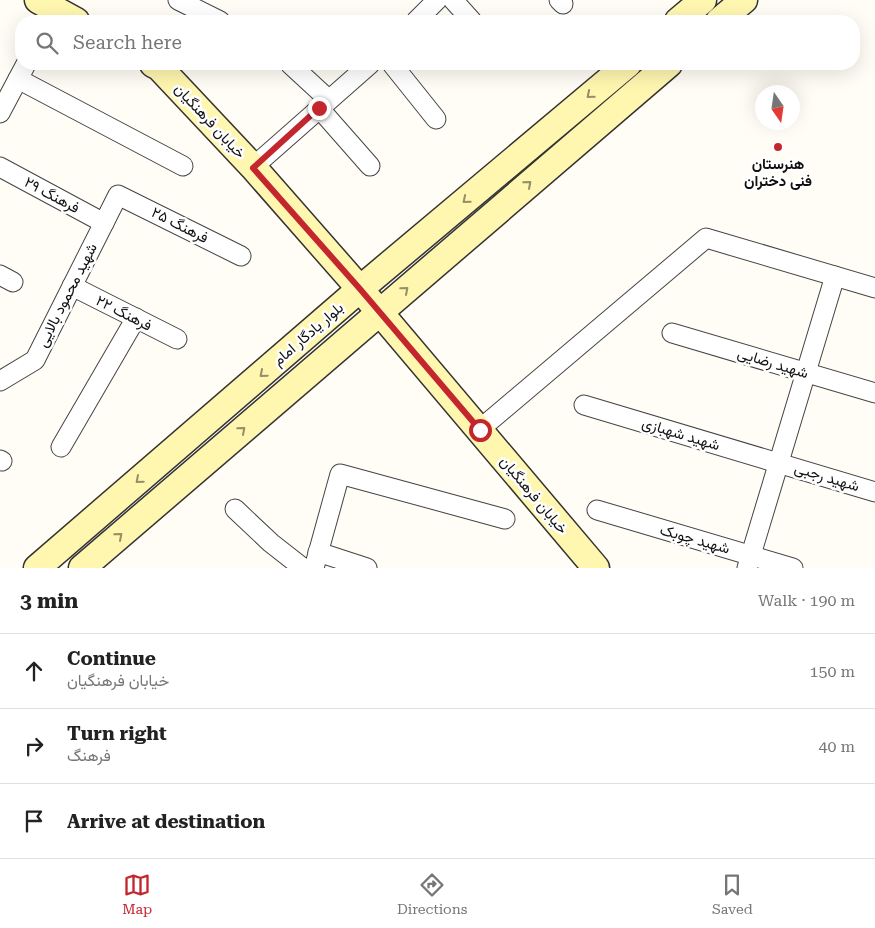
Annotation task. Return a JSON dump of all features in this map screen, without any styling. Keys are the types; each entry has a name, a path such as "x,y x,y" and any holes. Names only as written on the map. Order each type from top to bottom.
{"main road":[{"path":"685,15 703,0"},
{"path":"726,15 744,0"},
{"path":"49,7 64,15"},
{"name":"خیابان فرهنگیان","path":"162,70 253,168 360,289 480,430 589,565"},
{"name":"بلوار یادگار امام","path":"37,568 360,289 621,70"},
{"name":"بلوار یادگار امام","path":"82,568 662,70"}],"street":[{"path":"178,0 208,15"},
{"path":"422,15 437,0"},
{"path":"453,0 467,15"},
{"path":"295,70 324,104 370,166"},
{"path":"253,168 363,70"},
{"path":"397,70 436,119"},
{"path":"0,113 22,71 183,166"},
{"name":"فرهنگ ۲۹","path":"0,167 104,223"},
{"name":"شهید محمود بالایی","path":"0,381 34,360 118,195"},
{"name":"فرهنگ ۲۵","path":"118,195 241,256"},
{"path":"480,430 706,238 875,288"},
{"path":"749,562 835,276"},
{"name":"فرهنگ ۲۲","path":"72,286 176,339"},
{"path":"62,447 136,318"},
{"name":"شهید رضایی","path":"672,333 875,393"},
{"name":"شهید شهبازی","path":"584,405 779,463"},
{"name":"شهید رجبی","path":"779,463 875,492"},
{"path":"367,568 316,560 340,474 505,519"},
{"path":"234,509 303,568"},
{"name":"شهید چوبک","path":"597,510 749,562 793,568"}],"place":[{"name":"هنرستان فنی دختران","path":"778,147"}],"route":[{"path":"319,108 253,168 360,289 480,430"}]}
